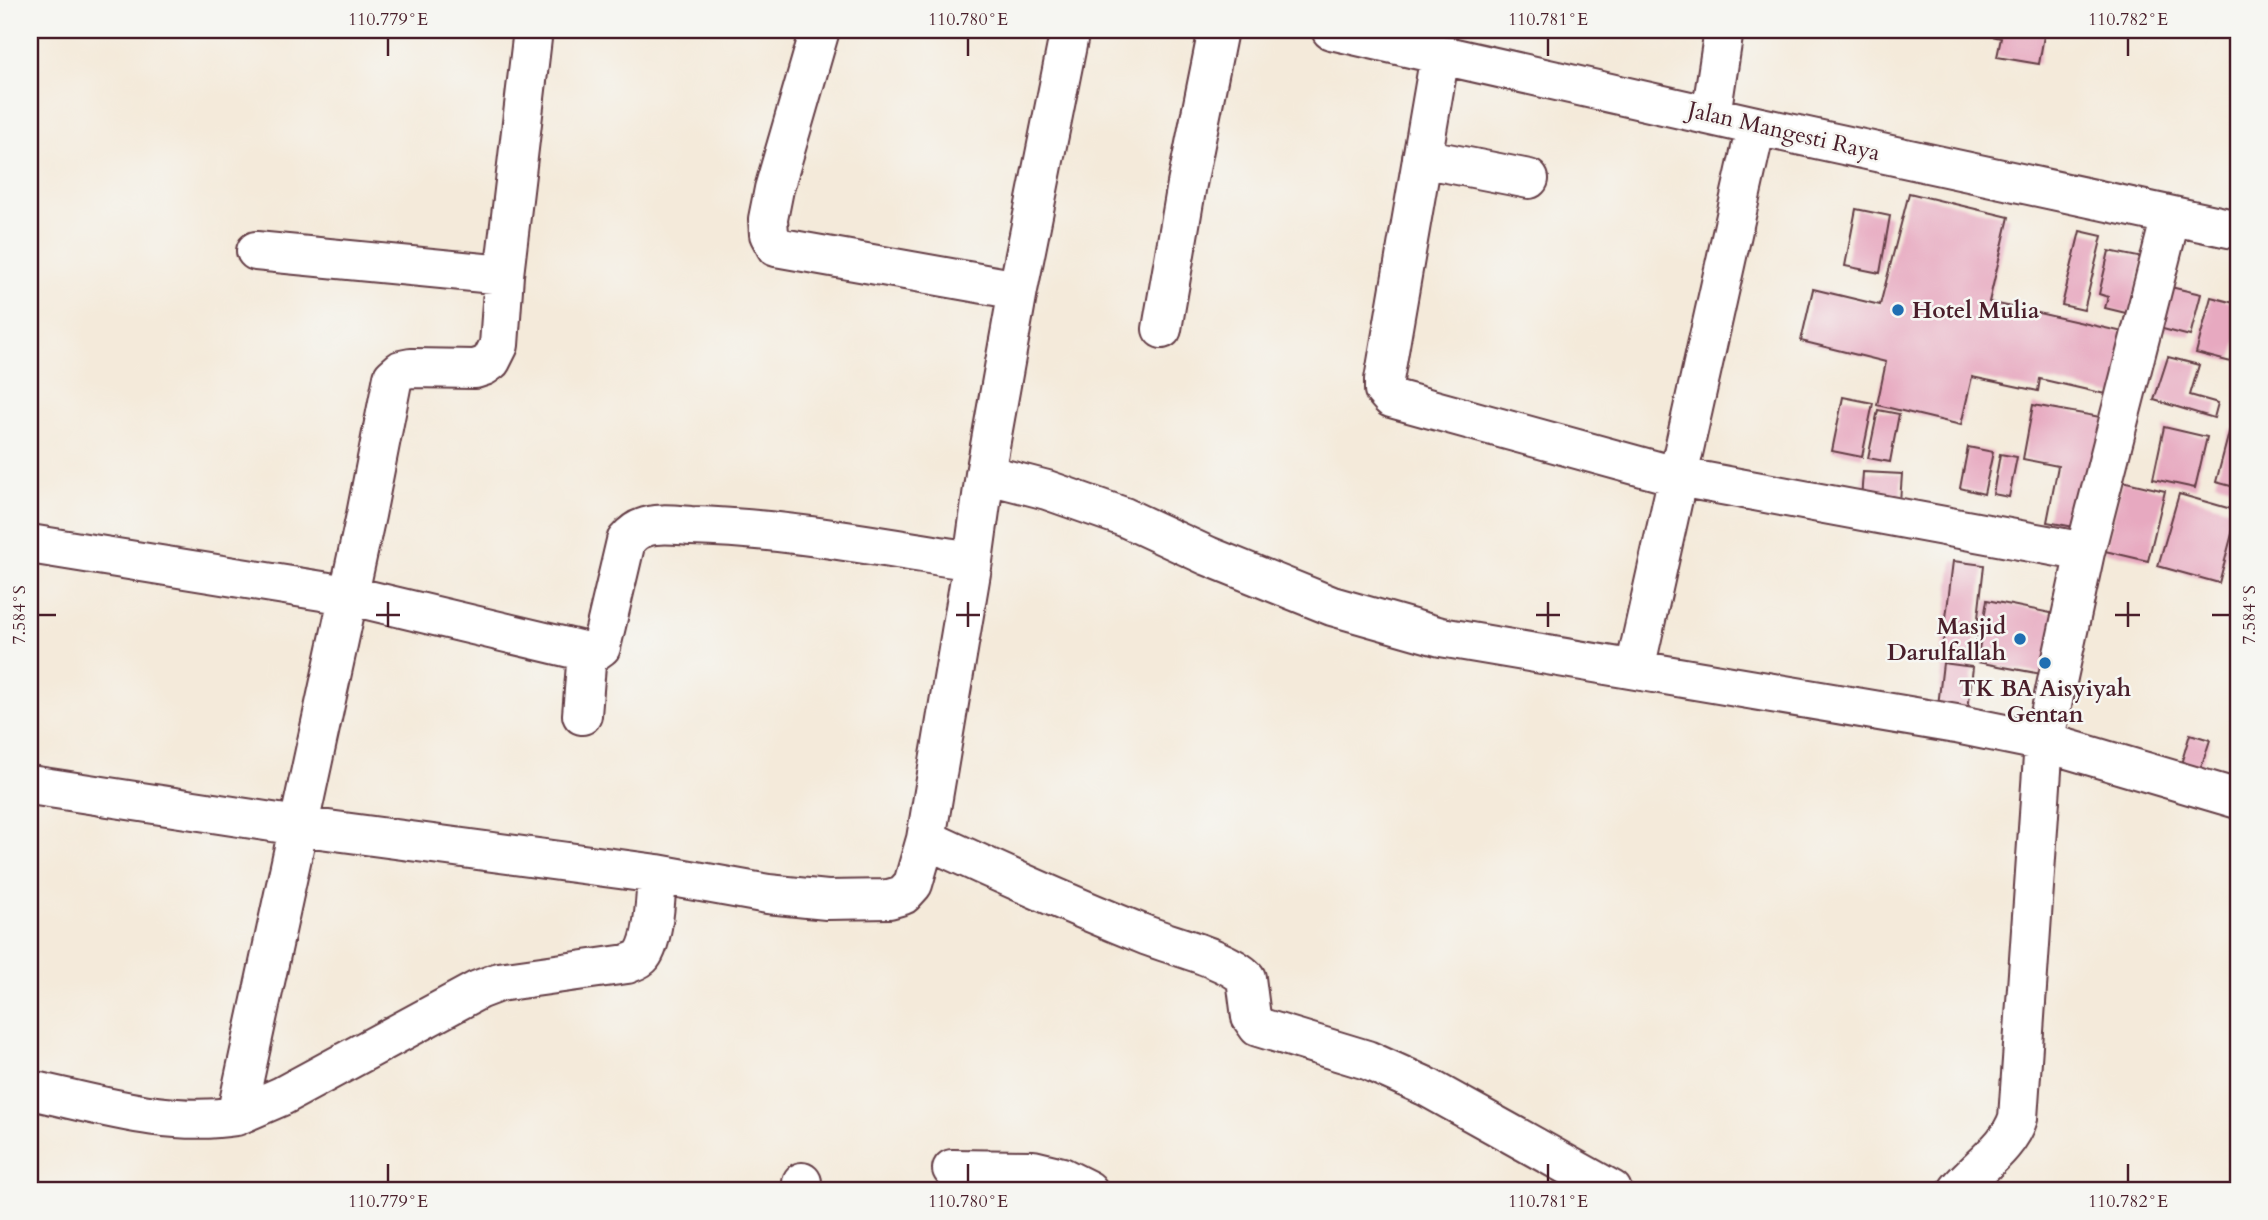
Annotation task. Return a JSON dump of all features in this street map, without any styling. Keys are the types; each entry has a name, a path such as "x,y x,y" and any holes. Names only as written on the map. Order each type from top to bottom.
{"street":[{"path":"236,1116 393,377 401,370 411,368 475,369 491,361 499,345 504,275 533,30"},
{"path":"820,30 774,189 768,219 769,234 776,247 1018,290"},
{"path":"30,785 299,826 657,874 768,894 827,900 890,899 903,895 913,884 926,839 985,474 1018,290 1070,30"},
{"path":"1162,329 1187,184 1218,30"},
{"name":"Jalan Mangesti Raya","path":"1331,30 1372,34 1440,55 2238,230"},
{"path":"1711,115 1724,30"},
{"path":"1440,55 1384,380 1387,395 1679,477 2085,552"},
{"path":"1635,669 1756,126"},
{"path":"1422,158 1529,179"},
{"path":"1964,1183 2013,1131 2018,1118 2044,743 2085,552 2171,216"},
{"path":"256,251 504,275"},
{"path":"985,474 1047,490 1124,517 1208,556 1332,606 1441,637 1956,724 2044,743 2238,799"},
{"path":"30,544 347,595 587,652 594,652 601,647 626,541 643,527 727,527 973,561"},
{"path":"582,715 587,652"},
{"path":"926,839 992,870 1232,967 1246,978 1251,1017 1258,1027 1367,1060 1425,1086 1612,1190"},
{"path":"30,1090 166,1118 208,1120 236,1116 282,1096 488,986 634,961 642,956 654,917 657,874"},
{"path":"952,1169 1033,1170 1062,1177 1088,1190"}],"building":[{"path":"1961,30 2045,30 2039,64 1997,57 2001,38"},
{"name":"Hotel Mulia","path":"1909,193 2009,217 1989,302 2132,334 2118,397 2040,379 2038,391 1972,377 1961,425 1877,405 1886,362 1801,341 1813,289 1880,305"},
{"path":"1856,209 1890,216 1880,273 1845,266"},
{"path":"2080,231 2102,236 2084,310 2062,305"},
{"path":"2109,251 2143,258 2130,314 2105,308 2108,297 2099,294"},
{"path":"2166,286 2201,294 2190,336 2155,327"},
{"path":"2211,297 2238,304 2238,334 2231,362 2196,353"},
{"path":"2168,357 2199,365 2190,395 2218,403 2214,418 2154,400"},
{"path":"1843,397 1873,403 1862,457 1832,451"},
{"path":"2033,405 2106,418 2085,529 2047,522 2058,466 2023,459"},
{"path":"1878,410 1899,414 1890,462 1868,458"},
{"path":"2164,427 2207,437 2195,488 2153,479"},
{"path":"2230,429 2238,431 2238,488 2216,482"},
{"path":"1968,447 1993,452 1984,494 1960,488"},
{"path":"2000,454 2017,457 2009,497 1993,494"},
{"path":"1863,472 1902,474 1900,502 1861,500"},
{"path":"2122,481 2165,491 2148,561 2105,551"},
{"path":"2179,494 2238,511 2219,583 2158,566"},
{"path":"1953,561 1984,565 1973,662 1941,658"},
{"name":"Masjid Darulfallah","path":"1987,600 2065,616 2052,676 1977,662"},
{"path":"1943,663 1973,667 1968,710 1938,706"},
{"path":"2190,734 2210,740 2197,780 2178,774"}],"place":[{"name":"Hotel Mulia","path":"1898,310"},
{"name":"Masjid Darulfallah","path":"2020,639"},
{"name":"TK BA Aisyiyah Gentan","path":"2045,663"}]}
